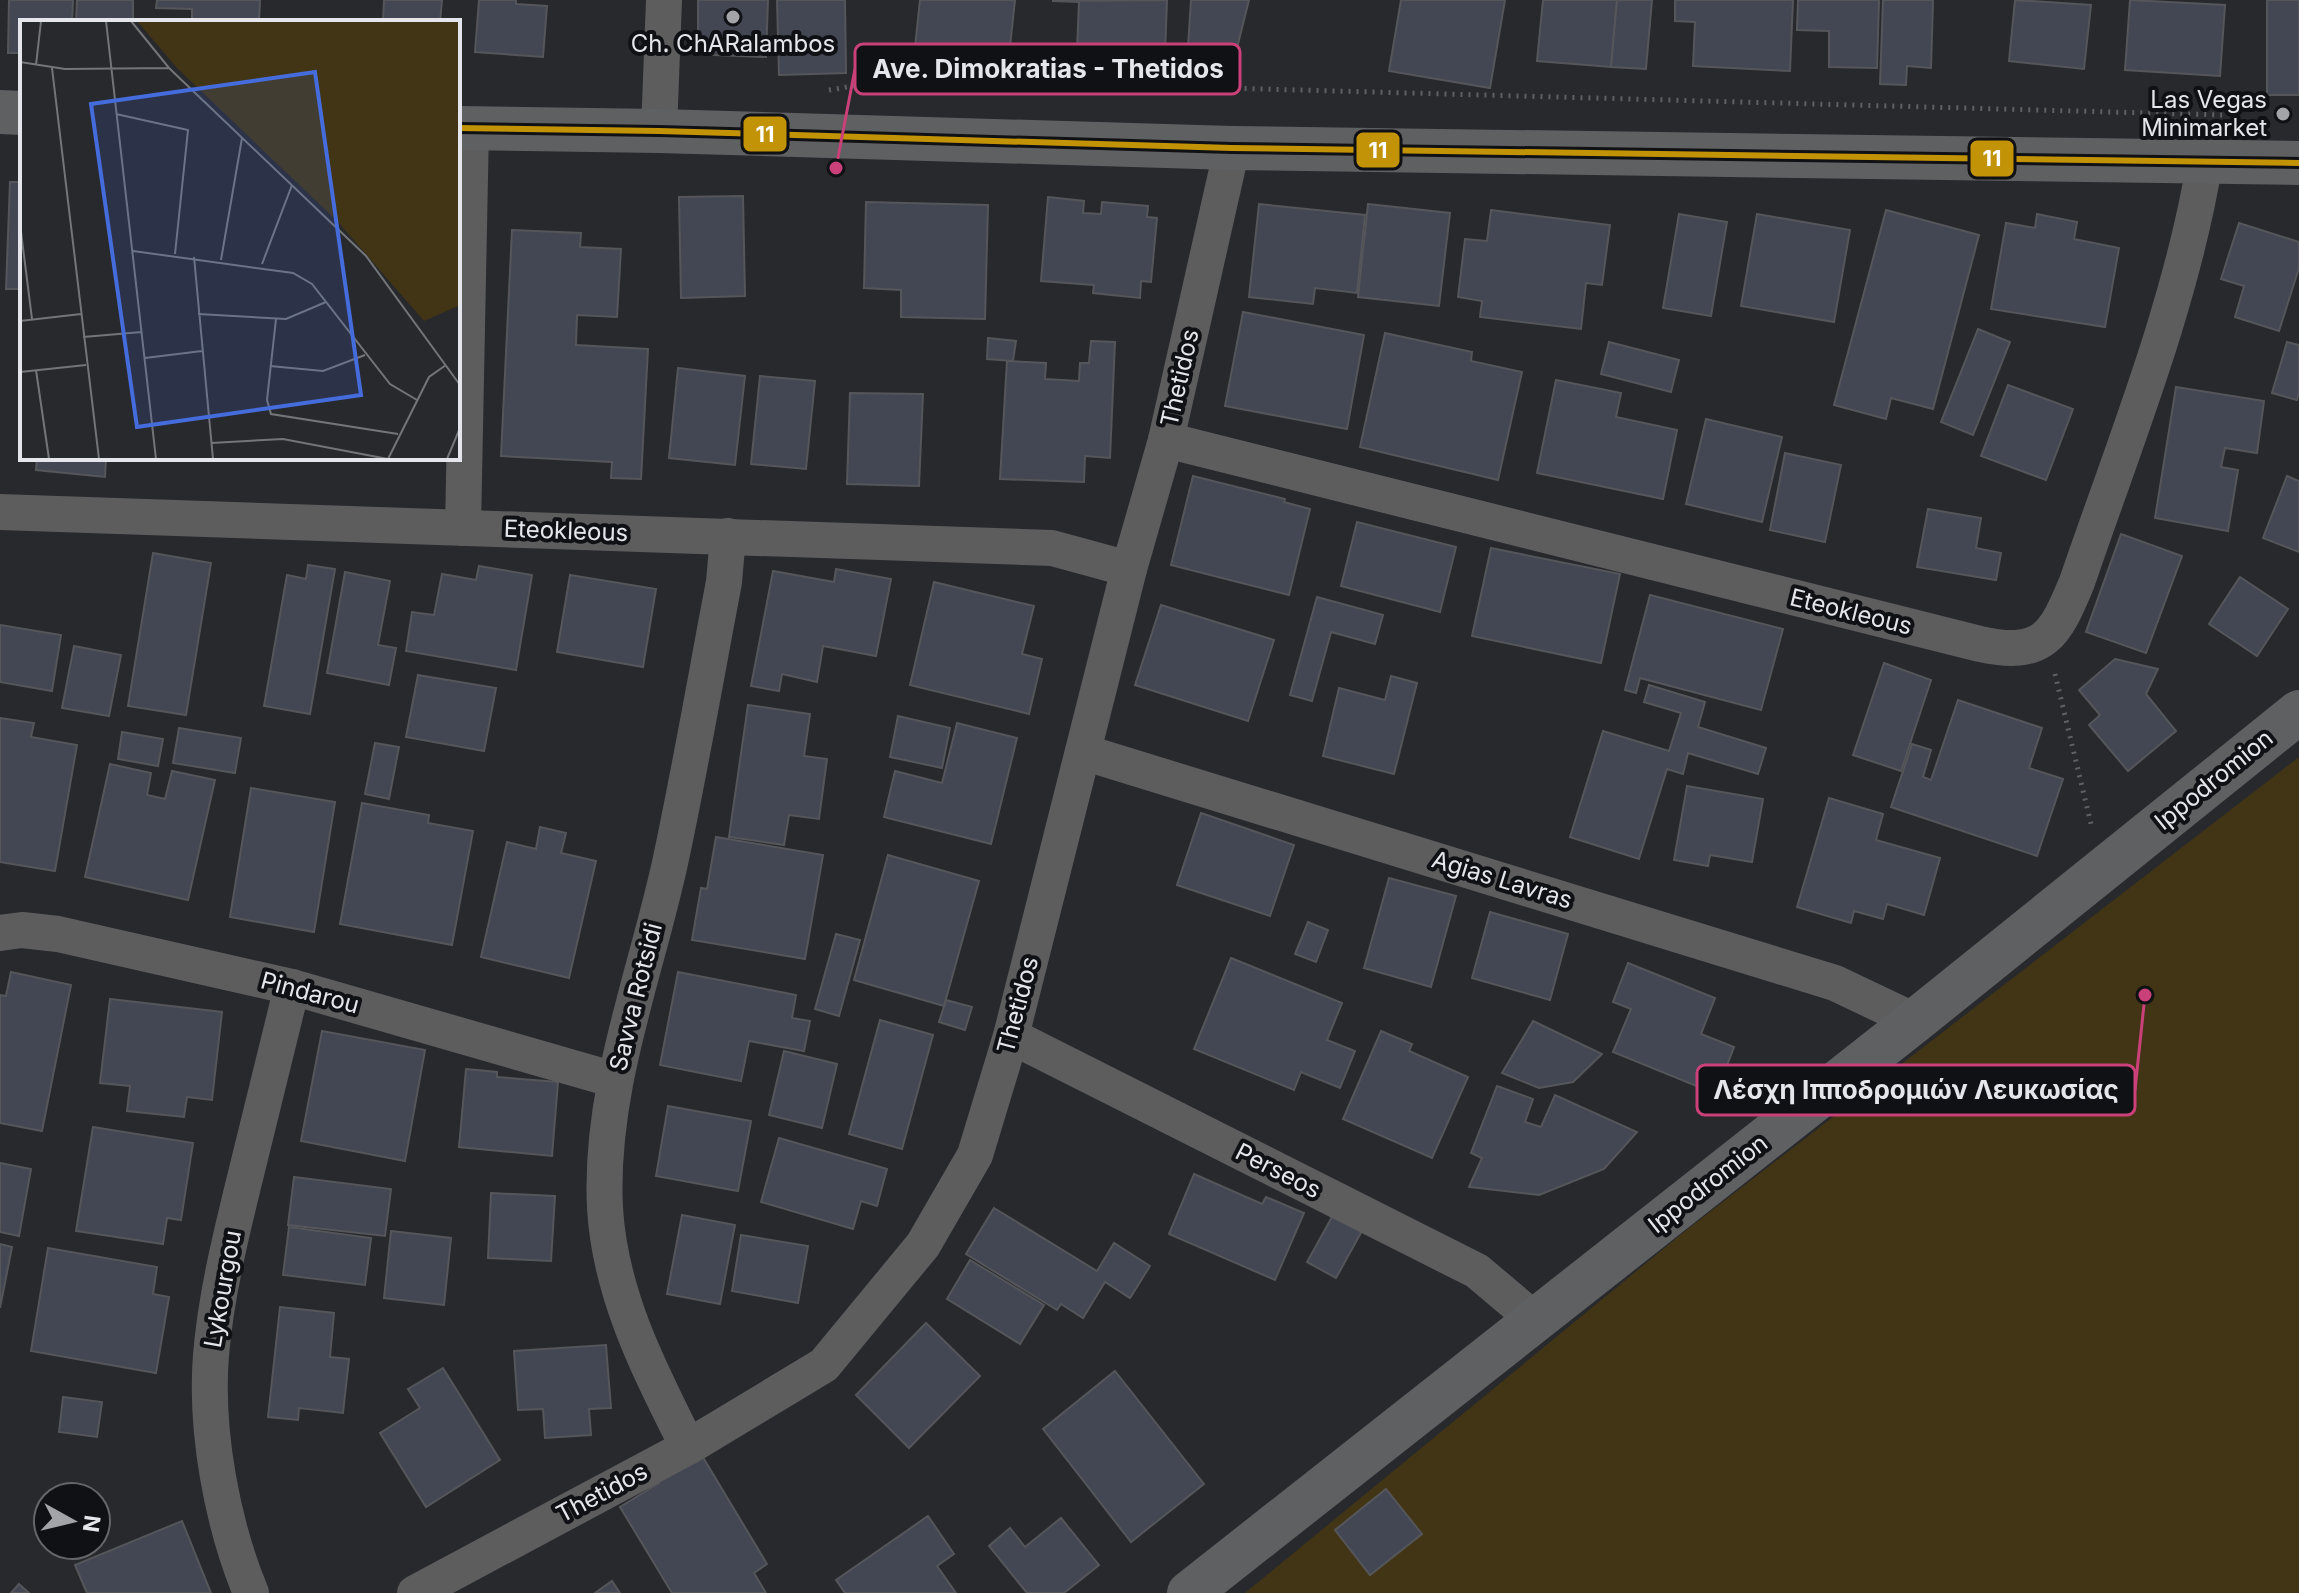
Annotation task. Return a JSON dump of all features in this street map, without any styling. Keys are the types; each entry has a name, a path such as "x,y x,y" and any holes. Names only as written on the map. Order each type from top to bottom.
{"main road":[{"path":"0,112 20,113"},
{"path":"464,128 1232,148 2299,163"},
{"name":"Ippodromion","path":"1189,1593 1915,1021 2299,712"}],"street":[{"path":"659,131 664,0"},
{"path":"463,528 464,128"},
{"name":"Thetidos","path":"415,1593 688,1447 824,1365 923,1245 975,1155 1011,1036 1129,569 1166,440 1232,148"},
{"path":"2046,638 2061,620 2077,582 2178,284 2205,161"},
{"name":"Eteokleous","path":"1166,440 1980,644 2014,649 2046,638"},
{"name":"Eteokleous","path":"0,512 1052,548 1129,569"},
{"name":"Savva Rotsidi","path":"688,1447 627,1319 614,1266 605,1194 606,1147 615,1080 670,864 724,582 728,536"},
{"name":"Agias Lavras","path":"1083,752 1835,983 1915,1021"},
{"name":"Pindarou","path":"0,933 22,930 58,934 292,987 615,1080"},
{"name":"Lykourgou","path":"251,1593 222,1498 213,1433 211,1357 220,1282 292,987"},
{"name":"Perseos","path":"1011,1036 1477,1271 1535,1320"}],"path":[{"path":"815,93 859,85 1224,88 2236,116"},
{"path":"2046,638 2102,871"}],"shaded area":[{"path":"2299,757 2299,1593 1245,1593 1684,1232"}],"building":[{"path":"9,0 73,0 72,20 20,20 20,53 8,53"},
{"path":"77,0 133,0 133,20 76,20"},
{"path":"157,0 260,0 259,20 192,20 192,9 156,8"},
{"path":"384,0 442,0 440,20 383,20"},
{"path":"479,0 516,0 516,4 547,6 543,57 475,52"},
{"name":"Ch. ChARalambos","path":"698,0 768,0 766,57 707,53 698,42"},
{"path":"777,0 845,0 846,73 779,75"},
{"path":"920,0 1015,0 1009,56 915,47"},
{"path":"1167,0 1165,54 1077,50 1079,2 1052,1"},
{"path":"1191,0 1249,0 1234,60 1187,62"},
{"path":"1401,0 1505,0 1490,88 1389,71"},
{"path":"1543,0 1617,0 1611,67 1537,61"},
{"path":"1617,0 1652,0 1646,69 1611,67"},
{"path":"1675,0 1793,0 1790,71 1693,66 1695,22 1675,21"},
{"path":"1798,0 1879,0 1877,68 1829,67 1829,31 1797,30"},
{"path":"1883,0 1933,0 1931,68 1907,66 1906,85 1880,84"},
{"path":"2015,0 2091,5 2084,69 2009,61"},
{"path":"2130,0 2225,5 2220,76 2125,70"},
{"path":"2267,0 2299,0 2299,95 2267,95"},
{"path":"10,182 20,182 20,289 6,289"},
{"path":"743,196 745,296 681,298 679,197"},
{"path":"1048,197 1084,201 1083,213 1101,214 1102,202 1148,206 1147,217 1157,218 1151,282 1141,281 1140,298 1093,293 1094,285 1041,281"},
{"path":"866,202 988,205 985,319 901,317 901,290 864,288"},
{"path":"1259,204 1365,215 1357,293 1315,288 1313,304 1249,297"},
{"path":"1368,204 1450,213 1439,306 1358,297"},
{"path":"1491,210 1610,225 1602,285 1586,283 1581,329 1480,317 1482,301 1458,297 1465,239 1487,241"},
{"path":"1886,210 1979,235 1933,409 1891,398 1886,419 1834,405"},
{"path":"1679,214 1727,222 1711,316 1663,308"},
{"path":"1757,214 1850,230 1834,322 1741,306"},
{"path":"2037,214 2077,222 2074,239 2119,248 2105,327 1991,309 2006,223 2035,228"},
{"path":"2239,223 2299,242 2299,268 2279,331 2235,317 2244,286 2221,279"},
{"path":"512,230 581,233 580,247 621,249 617,317 577,315 576,345 648,349 641,479 611,478 612,462 501,456"},
{"path":"1243,312 1364,335 1347,429 1225,406"},
{"path":"1978,329 2010,342 1973,435 1941,422"},
{"path":"1385,333 1472,352 1471,361 1522,372 1498,480 1360,447"},
{"path":"988,338 1016,341 1013,361 987,359"},
{"path":"1091,341 1115,342 1110,458 1085,456 1084,482 1000,479 1007,361 1046,363 1045,379 1079,381 1080,363 1089,363"},
{"path":"1609,342 1679,360 1671,392 1601,374"},
{"path":"2287,342 2299,345 2297,400 2272,393"},
{"path":"678,368 745,376 735,465 669,458"},
{"path":"760,376 815,381 806,469 751,464"},
{"path":"1556,380 1621,393 1616,417 1677,430 1663,499 1537,473"},
{"path":"2008,385 2073,409 2046,480 1981,456"},
{"path":"2176,387 2264,401 2257,453 2225,448 2221,467 2238,470 2228,531 2155,518"},
{"path":"850,393 923,394 919,486 847,484"},
{"path":"1706,419 1782,437 1762,522 1686,504"},
{"path":"1785,453 1841,465 1825,542 1770,530"},
{"path":"37,460 106,460 105,477 36,470"},
{"path":"1193,476 1285,499 1284,502 1310,509 1289,595 1171,565"},
{"path":"2287,476 2299,481 2299,552 2263,538"},
{"path":"1928,509 1981,518 1976,548 2001,553 1996,580 1917,567"},
{"path":"1357,522 1456,547 1440,612 1341,586"},
{"path":"2121,534 2182,556 2146,653 2086,632"},
{"path":"1491,548 1620,574 1601,663 1472,636"},
{"path":"153,553 211,563 186,715 128,706"},
{"path":"308,565 335,569 310,714 264,706 287,575 306,579"},
{"path":"479,566 532,575 516,670 406,651 412,612 434,615 442,574 476,580"},
{"path":"836,569 891,579 876,656 823,646 817,682 782,674 779,691 751,686 773,571 834,582"},
{"path":"345,572 390,581 378,645 396,648 389,685 327,673"},
{"path":"570,575 656,589 643,667 557,652"},
{"path":"2240,577 2288,609 2257,656 2209,624"},
{"path":"934,582 1034,606 1022,654 1042,659 1029,714 910,685"},
{"path":"1650,595 1783,629 1761,710 1640,678 1636,693 1625,690"},
{"path":"1317,597 1383,615 1375,644 1331,632 1312,701 1290,695"},
{"path":"1161,605 1274,640 1248,721 1135,685"},
{"path":"0,625 61,635 52,691 0,682"},
{"path":"74,646 121,655 109,716 62,708"},
{"path":"2115,659 2158,669 2146,694 2176,731 2128,771 2089,725 2100,715 2079,690"},
{"path":"1884,663 1931,680 1901,771 1853,755"},
{"path":"418,675 496,688 484,751 406,737"},
{"path":"1391,676 1417,683 1394,774 1323,756 1339,688 1385,700"},
{"path":"1649,685 1705,702 1698,727 1766,748 1758,774 1688,753 1683,774 1667,769 1639,859 1570,837 1603,731 1669,751 1681,713 1644,702"},
{"path":"1958,700 2042,728 2029,768 2063,779 2037,856 1891,807 1912,744 1931,750 1923,777 1931,780"},
{"path":"748,705 810,714 804,756 827,759 819,819 789,815 784,845 729,837"},
{"path":"898,716 950,728 942,768 890,757"},
{"path":"0,718 34,723 31,737 77,745 55,871 0,862"},
{"path":"957,723 1017,738 991,844 884,817 895,771 942,783"},
{"path":"179,728 241,738 235,773 173,763"},
{"path":"122,732 163,739 158,766 118,759"},
{"path":"375,743 399,747 389,799 365,794"},
{"path":"110,764 151,773 147,795 165,799 172,771 215,780 188,900 85,877"},
{"path":"1687,786 1763,799 1752,862 1710,855 1708,866 1674,860"},
{"path":"251,788 335,802 314,932 230,917"},
{"path":"1829,798 1883,814 1876,840 1940,858 1924,915 1887,904 1883,919 1854,911 1851,923 1797,907"},
{"path":"362,803 429,815 428,823 473,831 452,945 340,924"},
{"path":"1201,813 1294,845 1270,916 1177,885"},
{"path":"540,827 566,833 561,853 596,861 569,978 481,957 507,842 536,849"},
{"path":"716,837 823,855 805,959 692,940 701,888 707,889"},
{"path":"888,855 979,881 944,1006 854,980"},
{"path":"1389,878 1456,896 1431,987 1364,968"},
{"path":"1490,912 1568,934 1550,1000 1472,978"},
{"path":"1308,922 1328,930 1316,962 1295,954"},
{"path":"836,934 860,940 839,1016 815,1009"},
{"path":"1231,958 1342,1003 1327,1040 1355,1051 1340,1088 1301,1072 1294,1090 1194,1049"},
{"path":"1628,963 1715,998 1701,1034 1734,1047 1716,1094 1613,1052 1631,1009 1613,1002"},
{"path":"11,972 71,985 42,1131 0,1123 0,995 6,996"},
{"path":"678,972 796,995 792,1018 810,1021 804,1051 749,1041 741,1081 660,1065"},
{"path":"110,999 222,1012 212,1100 187,1097 184,1117 127,1111 130,1086 100,1083"},
{"path":"946,1000 972,1007 965,1030 939,1022"},
{"path":"880,1020 933,1035 902,1149 849,1134"},
{"path":"1533,1021 1602,1054 1573,1082 1539,1088 1502,1073"},
{"path":"322,1031 425,1050 405,1161 301,1141"},
{"path":"1381,1031 1412,1044 1409,1051 1468,1077 1432,1158 1343,1119"},
{"path":"784,1051 837,1064 822,1128 769,1115"},
{"path":"466,1069 497,1072 497,1077 558,1082 552,1156 459,1147"},
{"path":"1497,1086 1533,1099 1525,1122 1541,1127 1555,1095 1637,1132 1604,1169 1539,1195 1469,1187 1482,1158 1471,1153"},
{"path":"668,1106 751,1121 738,1191 656,1176"},
{"path":"93,1127 193,1143 181,1220 167,1218 163,1244 76,1231"},
{"path":"779,1138 887,1169 877,1206 861,1201 853,1229 761,1202"},
{"path":"0,1163 31,1169 19,1236 0,1232"},
{"path":"1194,1174 1262,1204 1266,1197 1304,1213 1275,1280 1169,1234"},
{"path":"294,1177 391,1189 385,1236 288,1225"},
{"path":"491,1193 555,1196 551,1261 488,1258"},
{"path":"994,1208 1097,1271 1114,1243 1150,1266 1130,1298 1105,1282 1083,1318 1061,1304 1057,1310 966,1254"},
{"path":"682,1215 735,1225 720,1304 667,1294"},
{"path":"1333,1215 1362,1231 1336,1278 1307,1262"},
{"path":"289,1227 371,1238 365,1285 283,1275"},
{"path":"391,1231 451,1238 444,1305 384,1298"},
{"path":"741,1235 808,1246 798,1303 732,1291"},
{"path":"0,1244 12,1247 0,1308"},
{"path":"48,1248 157,1267 153,1294 169,1297 156,1373 31,1351"},
{"path":"970,1260 1044,1305 1020,1344 947,1299"},
{"path":"280,1307 334,1313 330,1357 349,1359 343,1413 299,1408 298,1420 268,1417"},
{"path":"926,1323 980,1376 909,1448 856,1395"},
{"path":"606,1345 611,1408 589,1409 591,1435 545,1438 543,1409 518,1410 514,1351"},
{"path":"443,1368 500,1460 426,1507 380,1433 420,1408 408,1389"},
{"path":"1115,1371 1204,1484 1131,1542 1043,1429"},
{"path":"63,1397 102,1402 97,1437 59,1432"},
{"path":"698,1449 767,1564 754,1573 766,1593 672,1593 620,1507 659,1483 655,1475"},
{"path":"1386,1489 1422,1534 1370,1575 1335,1530"},
{"path":"928,1516 954,1554 937,1566 956,1593 845,1593 836,1580"},
{"path":"1061,1518 1099,1565 1064,1593 1027,1593 989,1546 1010,1528 1025,1547"},
{"path":"182,1521 211,1593 87,1593 75,1565 85,1561 112,1561 112,1550"},
{"path":"612,1581 620,1593 595,1593"},
{"path":"19,1584 29,1593 11,1593"}],"transit line":[{"name":"11","path":"460,128 1232,148 2299,163"}],"place":[{"name":"Ch. ChARalambos","path":"733,17"},
{"name":"Las Vegas Minimarket","path":"2283,114"},
{"name":"Ave. Dimokratias - Thetidos","path":"836,168"},
{"name":"Λέσχη Ιπποδρομιών Λευκωσίας","path":"2145,995"}]}
